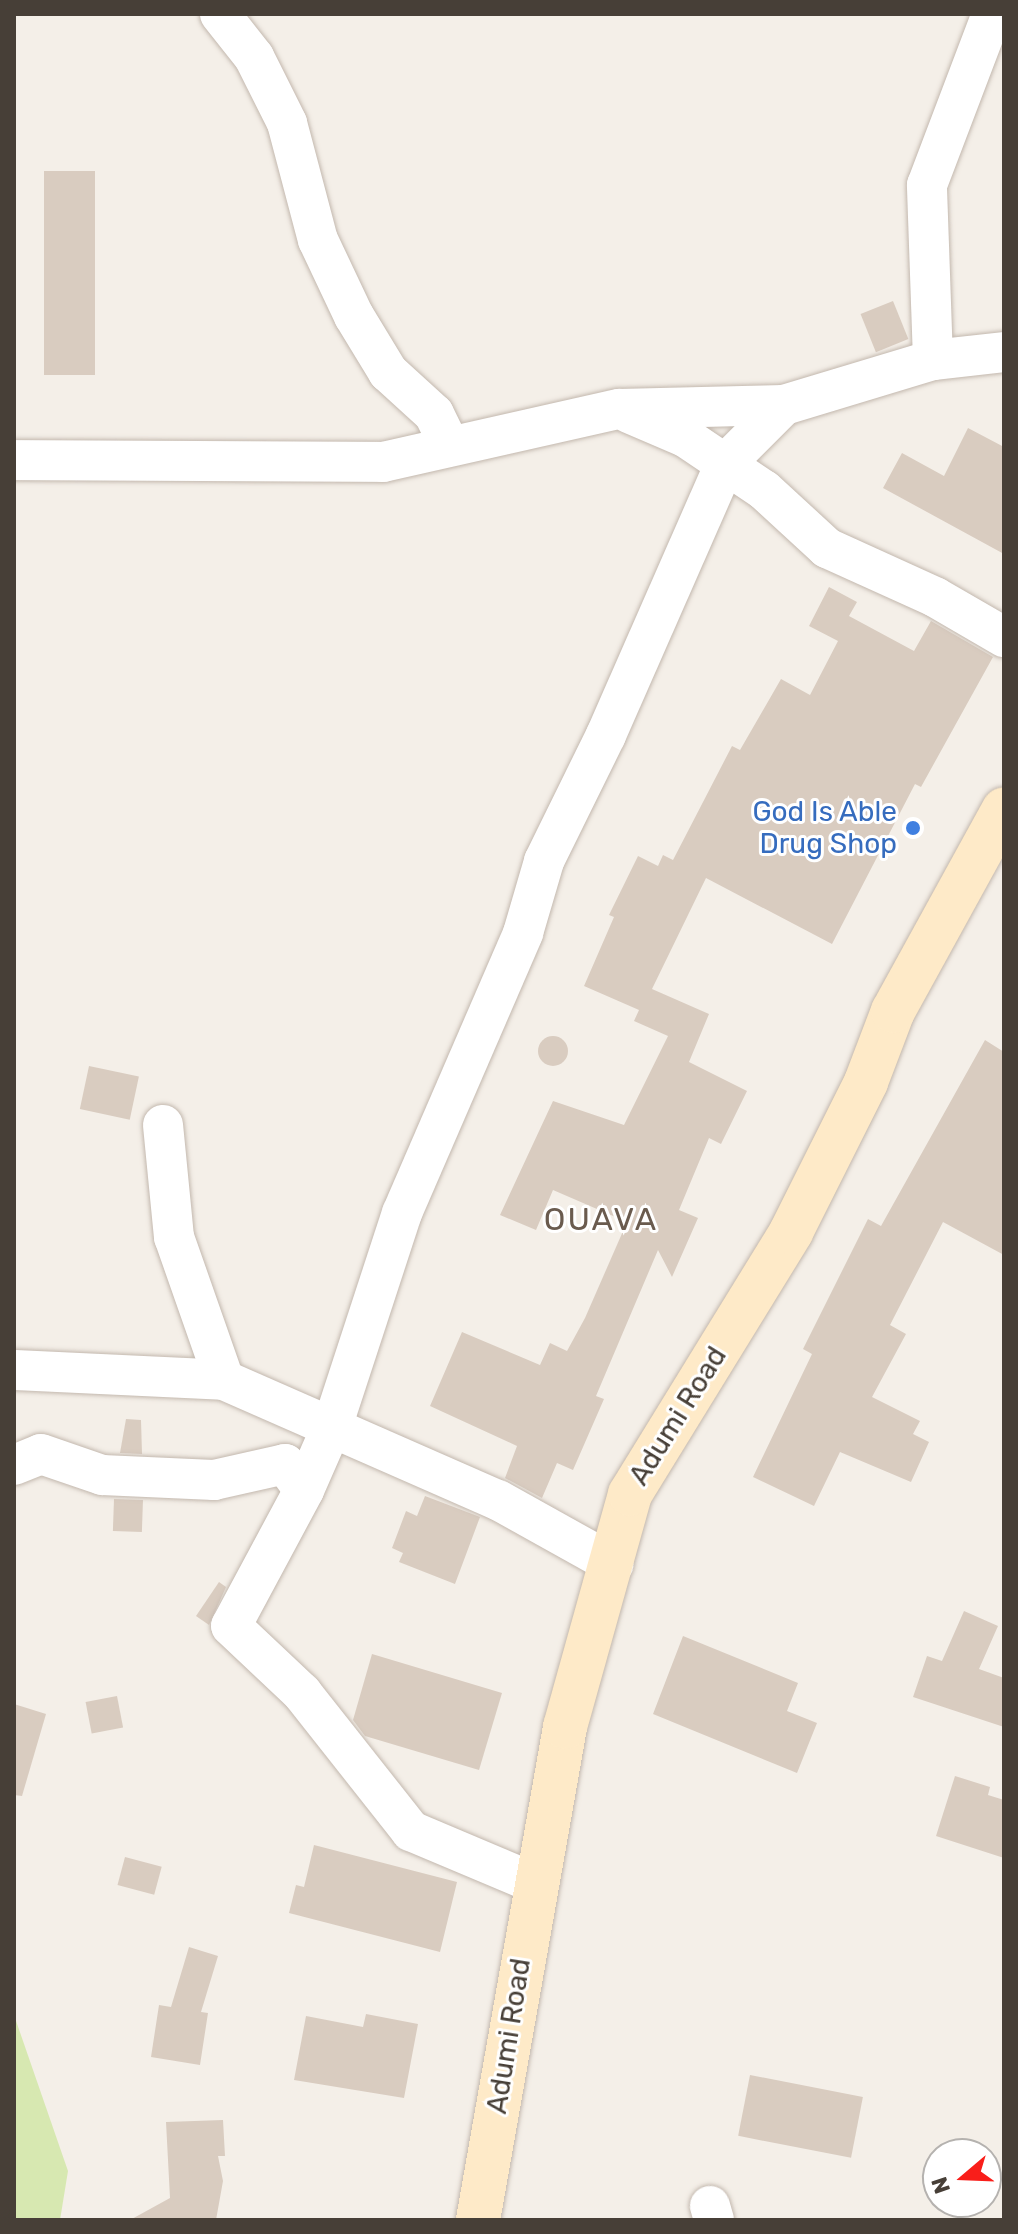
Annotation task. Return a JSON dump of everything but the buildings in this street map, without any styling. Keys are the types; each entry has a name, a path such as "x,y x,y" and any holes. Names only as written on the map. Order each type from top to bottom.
{"main road":[{"name":"Adumi Road","path":"478,2220 534,1883 565,1727 613,1564 630,1494 791,1232 866,1082 893,1011 1004,809"}],"street":[{"path":"220,14 254,57 287,123 318,240 354,316 388,372 434,414 448,443"},
{"path":"933,360 927,185 992,14"},
{"path":"14,460 383,462 448,443 619,409 784,405 933,360 1004,352"},
{"path":"534,1883 411,1831 302,1693 231,1626 304,1490 333,1424 402,1213 523,933 544,861 725,464 784,405"},
{"path":"619,409 685,437 764,490 827,548 935,597 1004,637"},
{"path":"163,1125 174,1237 224,1380"},
{"path":"14,1370 224,1380 333,1424 498,1500 613,1564"},
{"path":"14,1465 41,1454 102,1475 214,1480 285,1464 304,1490"}],"green space":[{"path":"14,2015 68,2171 60,2220 14,2220"}],"place":[{"name":"God Is Able Drug Shop","path":"913,828"}],"district":[{"name":"OUAVA","path":"601,1219"}]}
